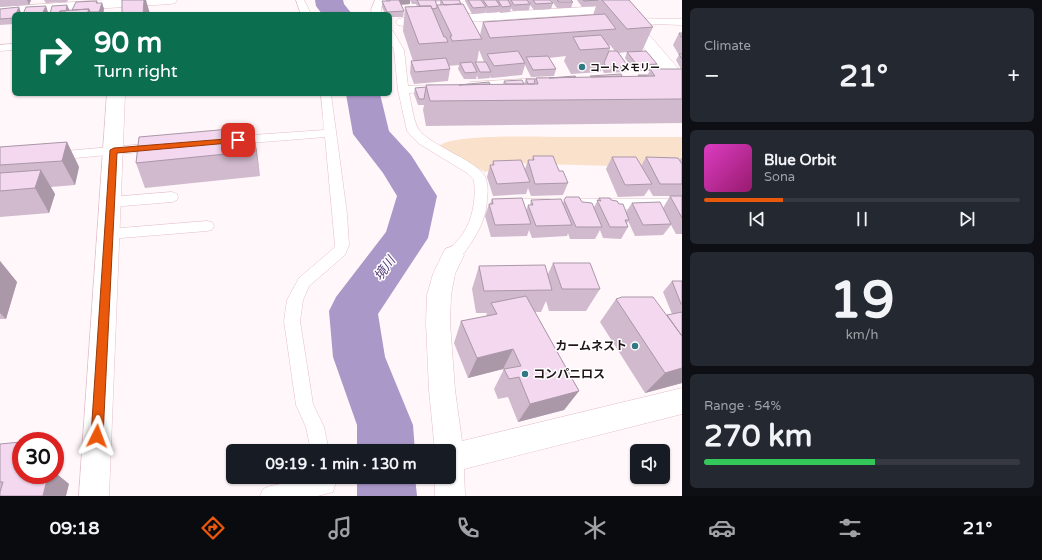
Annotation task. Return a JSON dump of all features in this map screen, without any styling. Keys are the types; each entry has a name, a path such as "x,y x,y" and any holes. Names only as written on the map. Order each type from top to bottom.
{"street":[{"path":"0,11 121,6 170,0"},
{"path":"403,22 615,5 679,79"},
{"path":"94,496 116,96"},
{"path":"448,444 442,390 438,323 440,295 444,274 453,255"},
{"path":"456,456 682,401"},
{"path":"450,484 450,496"}],"lane":[{"path":"300,0 305,12"},
{"path":"377,12 379,0"},
{"path":"629,21 682,22"},
{"path":"392,36 399,50 403,90 413,131 422,140 477,174 480,179 481,204 470,235 453,255"},
{"path":"0,48 12,47"},
{"path":"659,75 679,79"},
{"path":"457,86 556,80"},
{"path":"403,90 441,87"},
{"path":"319,444 315,427 305,404 292,321 295,300 304,282 340,251 342,245 340,214 326,96"},
{"path":"230,141 330,133"},
{"path":"46,156 168,146"},
{"path":"111,202 172,197"},
{"path":"481,204 682,204"},
{"path":"109,234 207,226"},
{"path":"270,496 326,484"}],"shaded area":[{"path":"480,137 682,137 682,168 507,163 485,172 439,146 448,142"}],"building":[{"path":"122,0 144,0 143,12 122,12"},
{"path":"399,0 404,11 387,12 382,1"},
{"path":"417,0 435,0 437,8 432,9 431,6 420,6"},
{"path":"441,0 459,0 461,4 444,5"},
{"path":"468,0 481,0 486,7 473,8"},
{"path":"483,0 496,0 500,6 488,7"},
{"path":"498,0 508,0 511,6 502,7"},
{"path":"511,0 527,0 530,4 514,5"},
{"path":"533,0 550,0 553,3 536,4"},
{"path":"557,0 571,0 573,2 559,2"},
{"path":"602,0 629,0 653,27 627,29"},
{"path":"97,1 96,3 102,3 99,12 90,12 89,9 72,10 76,2"},
{"path":"463,4 482,39 452,41 450,36 452,36 437,5"},
{"path":"67,5 66,11 60,12 50,12 52,6"},
{"path":"46,6 43,12 24,12 26,7"},
{"path":"431,6 444,37 446,37 448,42 419,44 405,7"},
{"path":"19,7 17,12 12,12 12,18 0,19 0,9"},
{"path":"89,9 88,12 60,11"},
{"path":"605,14 616,29 490,38 483,22"},
{"path":"601,35 610,48 580,50 573,37"},
{"path":"518,51 525,63 494,66 487,54"},
{"path":"609,51 617,51 628,66 606,67 604,63"},
{"path":"646,51 657,64 637,65 627,52"},
{"path":"548,56 556,69 533,70 526,57"},
{"path":"446,58 450,69 415,72 411,61"},
{"path":"472,62 477,72 465,73 460,63"},
{"path":"475,62 486,62 491,72 480,72"},
{"path":"650,69 682,69 682,99 430,101 426,85 538,84 536,78 655,76"},
{"path":"621,74 622,76 590,76"},
{"path":"575,76 576,77 549,78"},
{"path":"526,79 535,79 534,84 528,84"},
{"path":"522,80 524,84 506,84 504,81"},
{"path":"489,82 490,84 459,85"},
{"path":"426,87 424,99 419,99 415,88"},
{"path":"253,127 256,151 136,163 139,137"},
{"path":"67,142 62,161 0,165 0,147"},
{"path":"533,156 553,156 559,171 563,171 568,183 535,184 528,160 534,160"},
{"path":"612,157 636,157 652,184 625,185"},
{"path":"646,157 678,158 682,164 682,184 660,184"},
{"path":"521,160 530,182 497,184 490,165 494,165 493,161"},
{"path":"41,170 35,188 0,191 0,173"},
{"path":"670,196 682,196 682,218"},
{"path":"566,197 579,197 582,202 592,203 602,227 576,227 564,200"},
{"path":"522,198 531,224 495,225 489,204 493,204 492,199"},
{"path":"599,198 610,198 611,200 617,201 619,204 623,204 629,220 625,220 628,227 610,227 597,200 601,201"},
{"path":"561,199 572,225 536,226 528,205 533,205 531,200"},
{"path":"660,202 671,224 643,225 632,203"},
{"path":"553,263 590,263 600,289 562,289"},
{"path":"545,265 552,290 484,291 479,266"},
{"path":"672,281 682,281 682,304 681,304"},
{"path":"526,296 579,391 530,404 519,377 509,379 504,369 521,366 513,349 477,358 461,321 497,314 491,303"},
{"path":"622,297 653,297 682,336 682,368 665,373 616,299"},
{"path":"682,312 682,336 667,315"},
{"path":"12,443 12,484 46,484 43,496 0,496 3,482 0,482 0,444"}],"waterway":[{"name":"境川","path":"329,0 330,6 336,12"},
{"name":"境川","path":"363,96 371,134 397,164 417,196 406,238 353,311 359,357 385,425 386,444"},
{"name":"境川","path":"386,484 387,496"}],"place":[{"name":"コートメモリー","path":"582,67"},
{"name":"カームネスト","path":"635,346"},
{"name":"コンパニロス","path":"525,374"}],"route":[{"path":"97,436 114,150 238,140"}]}
